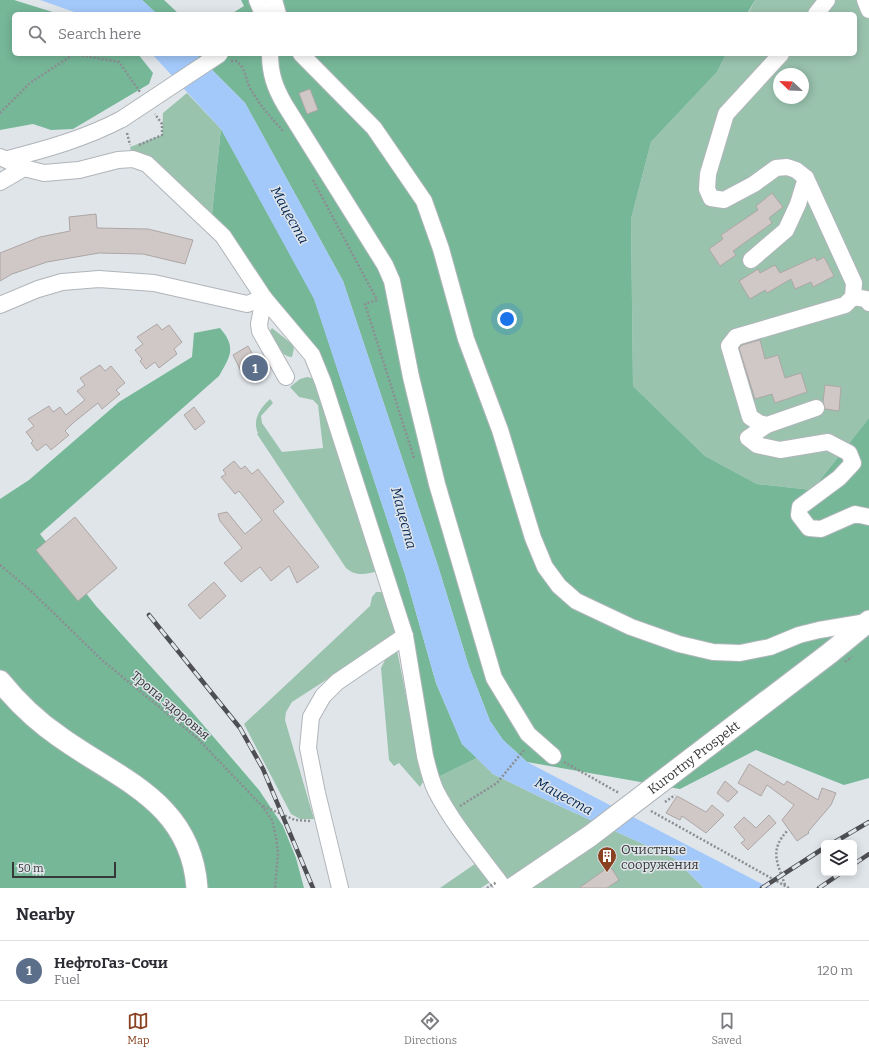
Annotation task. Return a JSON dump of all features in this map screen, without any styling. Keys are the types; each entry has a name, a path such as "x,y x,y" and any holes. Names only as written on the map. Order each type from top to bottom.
{"main road":[{"name":"Kurortny Prospekt","path":"513,888 596,831 830,654 868,621"},
{"path":"0,682 39,721 55,734 155,800 175,822 189,850 198,888"}],"street":[{"path":"257,0 262,12"},
{"path":"274,0 277,12"},
{"path":"818,12 827,0"},
{"path":"865,0 869,10"},
{"path":"270,56 270,67 274,85 388,270 392,281 411,377 437,484 494,678 528,734 553,756"},
{"path":"303,56 374,128 424,201 441,249 466,339 500,430 532,538 545,567 559,586 576,601 631,628 679,644 713,652 740,653 770,647 799,635 868,621"},
{"path":"767,425 759,423 750,417 729,346 736,337 845,305 852,297 854,283 806,178 796,170 786,167 776,168 754,184 724,200 711,198 707,189 708,174 726,114 779,56"},
{"path":"4,158 41,151 124,123 223,58"},
{"path":"4,158 24,168 44,173 79,170 118,160 133,159 147,164 223,236 264,298 312,355 323,382 400,639 425,756 436,791 449,812 504,888"},
{"path":"0,182 24,168"},
{"path":"751,260 786,230 798,204 806,178"},
{"path":"0,305 38,288 62,282 99,279 154,283 247,304 264,298"},
{"path":"852,297 866,299 869,303"},
{"path":"264,298 260,318 260,331 286,376"},
{"path":"816,408 767,425 748,438 757,445 780,450 828,442 849,453 853,463 839,478 800,507 799,515 809,528 821,529 855,514 869,516"},
{"path":"340,888 320,806 308,748 311,717 323,696 336,682 400,639"}],"path":[{"path":"0,113 30,84 71,56"},
{"path":"85,56 119,62 141,93"},
{"path":"223,58 236,61 243,66 249,86 264,109 284,133"},
{"path":"124,123 130,148 162,135 162,124 154,112"},
{"path":"309,173 377,300 365,304 415,461"},
{"name":"Тропа здоровья","path":"0,565 30,590 103,661 197,738 262,806 272,820 276,837 278,854 275,888"},
{"path":"449,812 497,783 523,752"},
{"path":"553,756 622,794"},
{"path":"262,806 295,820 315,821"},
{"path":"649,809 789,888"},
{"path":"785,886 775,857 779,839 788,830"}],"green space":[{"path":"0,0 14,0 53,12 12,12 12,56 140,56 153,73 149,84 73,129 51,130 33,124 0,130"},
{"path":"142,0 164,0 177,12 155,12"},
{"path":"241,0 755,0 748,12 234,12 244,6"},
{"path":"755,0 869,0 869,418 812,490 757,484 705,456 633,386 631,219 651,142 717,72 725,56 857,56 857,12 749,12"},
{"path":"198,56 725,56 717,72 651,142 631,219 633,386 705,456 757,484 812,490 869,418 869,778 844,785 756,750 680,789 527,762 503,740 490,721 469,667 438,566 343,281 245,103"},
{"path":"187,93 221,129 211,223 133,159 130,147 162,135 163,113"},
{"path":"221,129 314,298 405,574 436,683 462,744 477,758 438,777 430,776 405,636 323,382 211,223"},
{"path":"220,328 229,341 230,352 219,376 40,534 96,606 193,713 259,790 283,826 296,858 304,888 0,888 0,499 29,480 119,402 192,357 194,333"},
{"path":"272,328 292,344 294,348 292,357 284,354 278,347 270,331"},
{"path":"307,377 316,379 379,571 358,574 346,568 257,434 256,423 258,414 270,399 273,403 261,416 262,423 282,452 323,448 318,405 313,400 299,397 290,387 300,379"},
{"path":"376,592 382,592 387,595 399,633 292,702 286,712 285,720 314,819 300,819 291,814 244,724 370,606 372,597"},
{"path":"397,650 423,782 420,787 399,763 394,766 389,760 381,668 386,658"},
{"path":"477,758 493,774 674,858 704,888 507,888 499,876 481,888 440,888 485,857 449,812 438,777"}],"water":[{"path":"40,0 142,0 155,12 74,12"},
{"name":"Мацеста","path":"154,56 198,56 245,103 343,281 438,566 469,667 490,721 503,740 527,762 770,888 704,888 674,858 493,774 462,744 436,683 405,574 314,299 221,129"}],"building":[{"path":"310,89 318,110 307,114 299,93"},
{"path":"772,193 783,207 769,218 772,223 733,251 736,255 720,266 709,249 723,239 721,235 758,210 756,206"},
{"path":"96,214 97,228 148,229 193,240 185,264 143,254 99,253 47,262 12,274 0,281 0,253 40,237 70,231 69,217"},
{"path":"815,257 817,261 824,257 834,276 813,287 811,282 795,289 791,279 767,293 765,290 750,299 739,281 758,269 760,273 775,265 780,273"},
{"path":"157,324 162,330 169,325 182,342 174,349 177,354 159,368 155,362 146,369 140,361 142,359 135,350 143,344 137,337"},
{"path":"760,340 765,359 778,355 785,378 801,373 807,392 775,403 772,394 755,399 739,348 742,345"},
{"path":"248,346 258,364 242,373 233,355"},
{"path":"100,365 105,371 111,366 125,383 116,390 120,394 102,409 98,403 73,423 65,431 69,435 51,450 46,444 37,451 31,443 33,441 26,432 34,426 28,419 49,406 53,412 60,407 66,415 85,400 77,391 85,385 80,378"},
{"path":"825,385 841,387 839,411 825,409 823,402"},
{"path":"194,407 205,422 195,430 184,415"},
{"path":"234,461 241,469 245,466 252,474 258,469 284,502 273,511 319,567 297,583 289,566 271,581 260,567 241,582 224,563 242,548 220,521 218,514 227,512 245,534 262,520 239,491 235,494 221,477 226,474 223,470"},
{"path":"75,517 117,568 78,601 36,550"},
{"path":"214,582 226,596 200,619 188,605"},
{"path":"749,764 784,785 787,781 818,800 822,788 836,793 831,805 808,832 809,833 797,841 782,820 794,805 767,785 761,796 738,783"},
{"path":"725,781 738,792 728,802 717,793"},
{"path":"677,796 706,812 712,805 724,815 706,833 682,816 680,820 666,813"},
{"path":"769,815 776,823 748,850 741,843 745,840 734,827 744,817 756,828"},
{"name":"Очистные сооружения","path":"610,866 619,880 607,888 579,888"}],"railway":[{"path":"149,615 240,728 263,769 313,888"},
{"path":"838,840 869,822"},
{"path":"762,888 821,850"},
{"path":"857,862 869,854"},
{"path":"819,888 837,876"}],"place":[{"name":"НефтоГаз-Сочи","path":"255,368"},
{"name":"Очистные сооружения","path":"607,873"}]}
